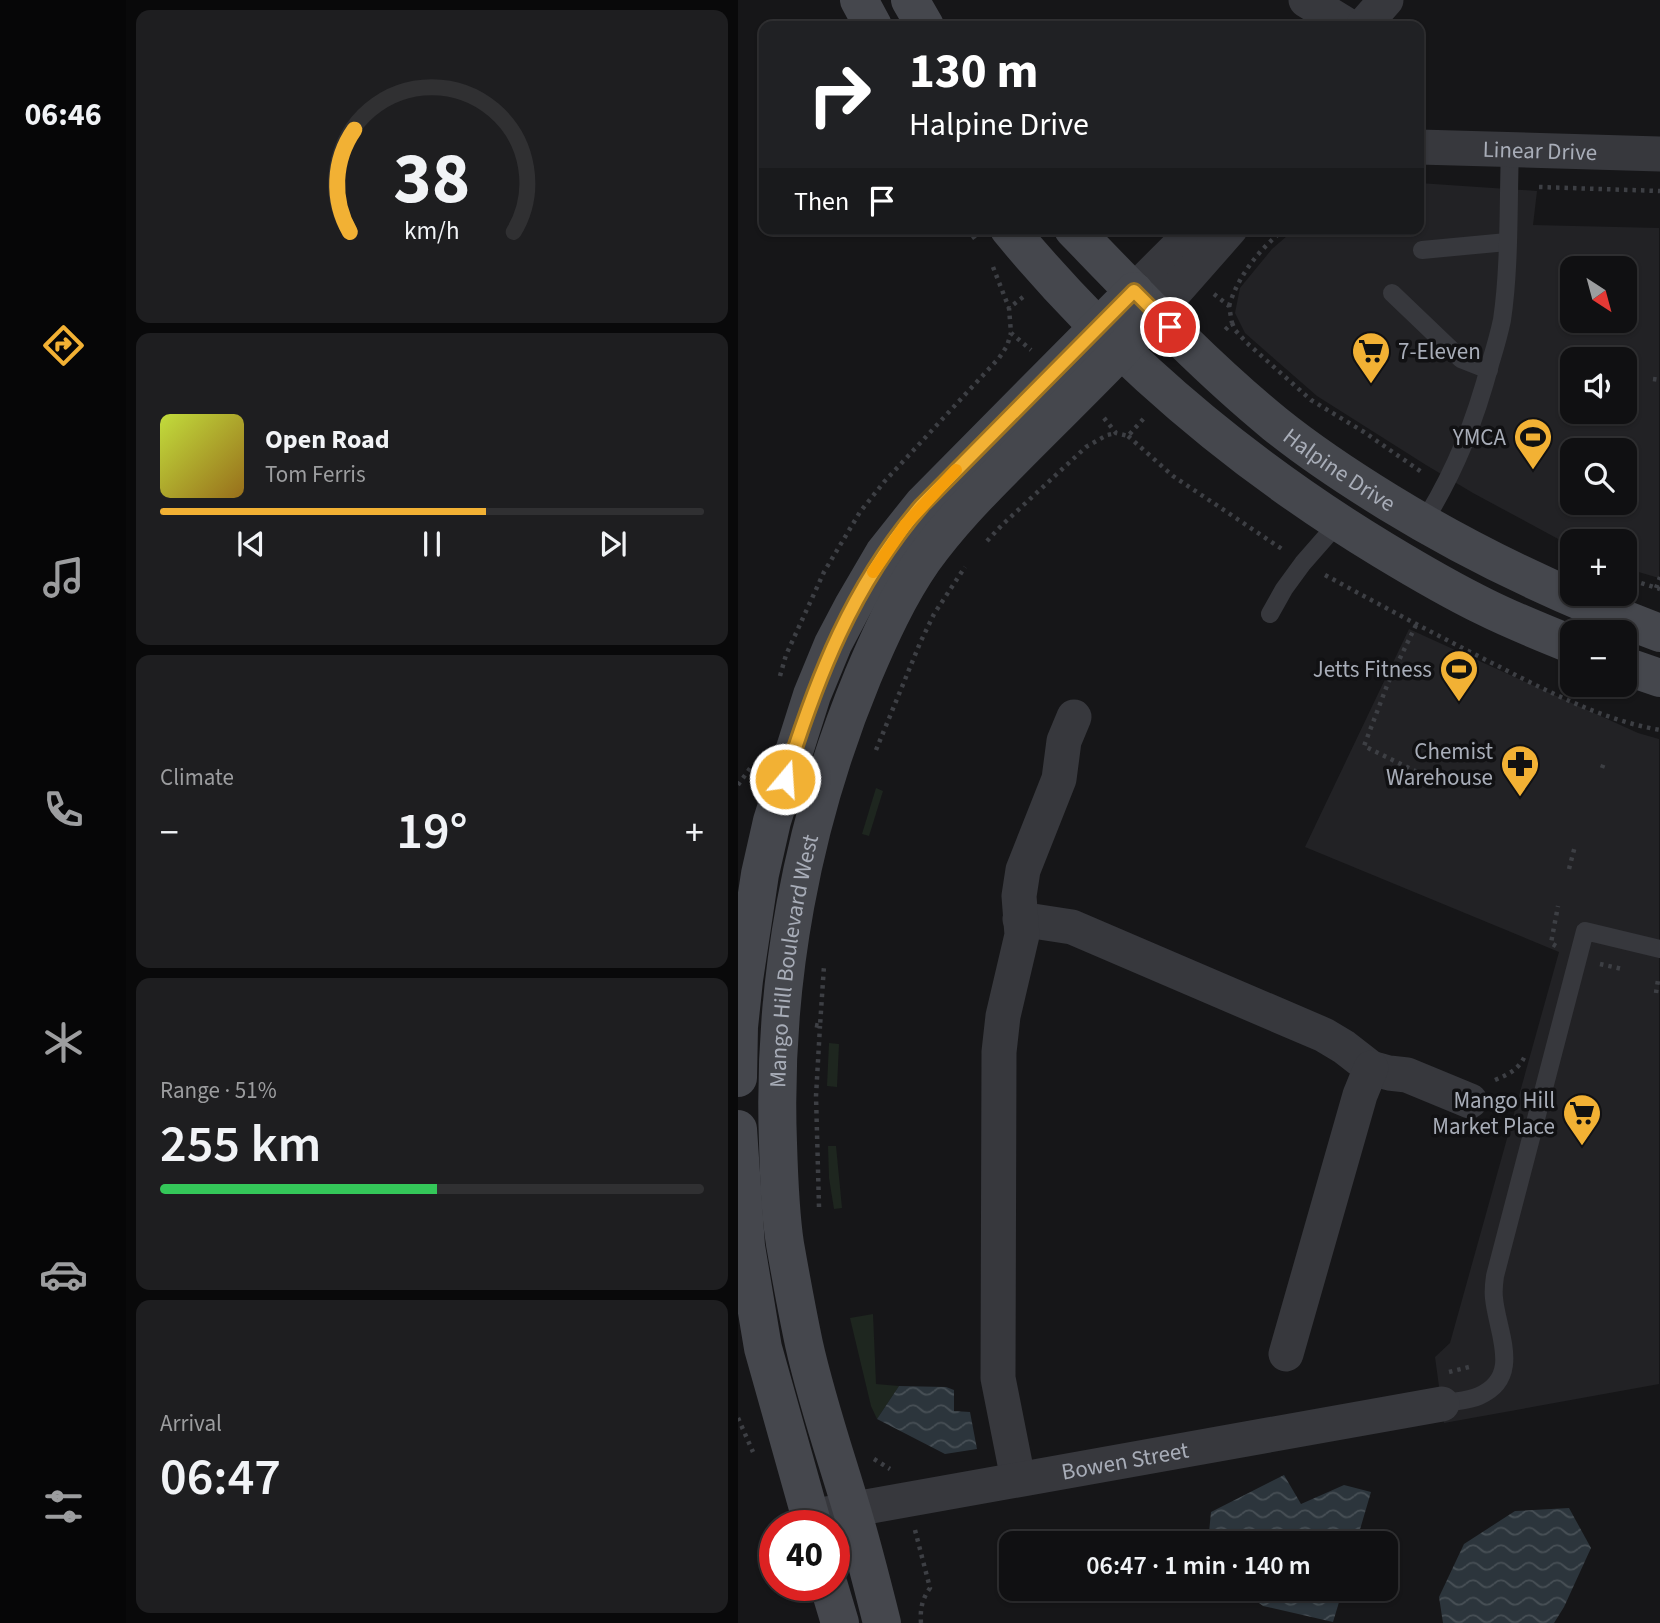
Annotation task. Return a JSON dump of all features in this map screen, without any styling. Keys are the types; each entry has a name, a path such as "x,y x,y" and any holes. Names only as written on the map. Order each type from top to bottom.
{"street":[{"path":"859,0 870,21"},
{"path":"910,0 922,21"},
{"path":"1306,0 1340,21"},
{"path":"1367,21 1386,0"},
{"name":"Linear Drive","path":"1424,147 1660,154"},
{"name":"Halpine Drive","path":"1079,235 1223,379 1276,425 1355,482 1444,536 1525,577 1660,633"},
{"path":"1145,302 1192,235"},
{"path":"1145,302 1223,235"},
{"name":"Halpine Drive","path":"994,238 1030,254 1109,339 1220,438 1292,491 1338,523 1436,582 1487,608 1560,639"},
{"name":"Mango Hill Boulevard West","path":"882,1623 804,1346 785,1240 777,1111 779,1038 799,883 840,736 899,598 938,539 1109,339 1145,302"},
{"name":"Mango Hill Boulevard West","path":"738,1078 749,871 772,821 812,695 833,644 884,553 922,505 1109,339"},
{"path":"1637,670 1660,678"},
{"path":"1018,1479 998,1378 999,1052 1003,1016 1022,935 1019,896 1023,870 1059,779 1064,741 1074,717"},
{"path":"749,871 799,883"},
{"path":"1020,919 1072,927 1324,1035 1371,1068 1407,1075 1465,1099"},
{"path":"1286,1354 1360,1095 1371,1068"},
{"path":"738,1129 746,1246 763,1348 809,1510"},
{"name":"Bowen Street","path":"848,1510 1442,1404"},
{"path":"833,1601 840,1623"}],"lane":[{"path":"1423,523 1444,489 1472,426 1502,321 1510,149"},
{"path":"1422,250 1507,242"},
{"path":"1392,293 1461,359 1489,370"},
{"path":"1270,614 1303,563 1338,523"},
{"path":"1442,1404 1481,1395 1494,1387 1503,1374 1504,1354 1494,1299 1495,1276 1585,931 1660,949"}],"path":[{"path":"1539,187 1660,191"},
{"path":"1278,235 1240,277 1229,306 1236,330 1311,400 1364,432 1444,489"},
{"path":"991,263 1009,308 1011,333 1025,344"},
{"path":"1009,308 1029,293"},
{"path":"1217,296 1229,306"},
{"path":"1221,333 1232,323"},
{"path":"1653,379 1660,380"},
{"path":"1105,419 1116,433"},
{"path":"1128,436 1138,424"},
{"path":"980,549 1086,447 1107,435 1116,433 1128,436 1173,476 1303,563 1416,625 1548,691 1613,718 1660,730"},
{"path":"875,752 934,614 972,557"},
{"path":"1637,582 1658,589 1660,577"},
{"path":"1416,625 1388,683 1364,746 1423,775"},
{"path":"1602,768 1605,760"},
{"path":"1569,869 1575,846"},
{"path":"1556,950 1556,946 1551,943 1558,906"},
{"path":"819,1210 816,1096 826,956"},
{"path":"1656,993 1658,980"},
{"path":"808,1025 820,1026"},
{"path":"1465,1099 1516,1070 1528,1043"},
{"path":"871,1457 885,1467 901,1471"},
{"path":"915,1530 930,1588 923,1600 921,1623"}],"shaded area":[{"name":"7-Eleven","path":"1424,183 1537,191 1533,225 1659,228 1659,578 1637,572 1637,529 1560,529 1560,540 1473,493 1317,396 1245,333 1235,313 1240,288 1272,249 1288,235 1424,235"},
{"name":"Mango Hill Market Place","path":"1409,629 1638,733 1659,739 1659,1384 1444,1423 1435,1357 1450,1343 1559,952 1305,847"},
{"path":"876,788 883,791 869,836 862,834"},
{"path":"829,1043 839,1044 837,1087 827,1086"},
{"path":"828,1146 836,1146 842,1208 834,1209"},
{"path":"873,1314 876,1384 899,1386 877,1419 871,1406 850,1318"}],"water":[{"path":"899,1386 946,1387 954,1390 954,1411 970,1412 977,1449 945,1454 877,1419"},
{"path":"1284,1475 1301,1504 1344,1485 1371,1492 1360,1531 1209,1531 1211,1512"},
{"path":"1569,1508 1591,1548 1554,1623 1443,1623 1439,1597 1464,1544 1515,1511"},
{"path":"1256,1601 1339,1601 1333,1622 1263,1606"}],"slow traffic":[{"path":"873,572 906,524 956,470"}],"place":[{"name":"7-Eleven","path":"1371,385"},
{"name":"YMCA","path":"1533,471"},
{"name":"Jetts Fitness","path":"1459,703"},
{"name":"Chemist Warehouse","path":"1520,798"},
{"name":"Mango Hill Market Place","path":"1582,1147"}],"route":[{"path":"785,779 812,695 833,644 884,553 922,505 1134,291 1170,327"}]}
